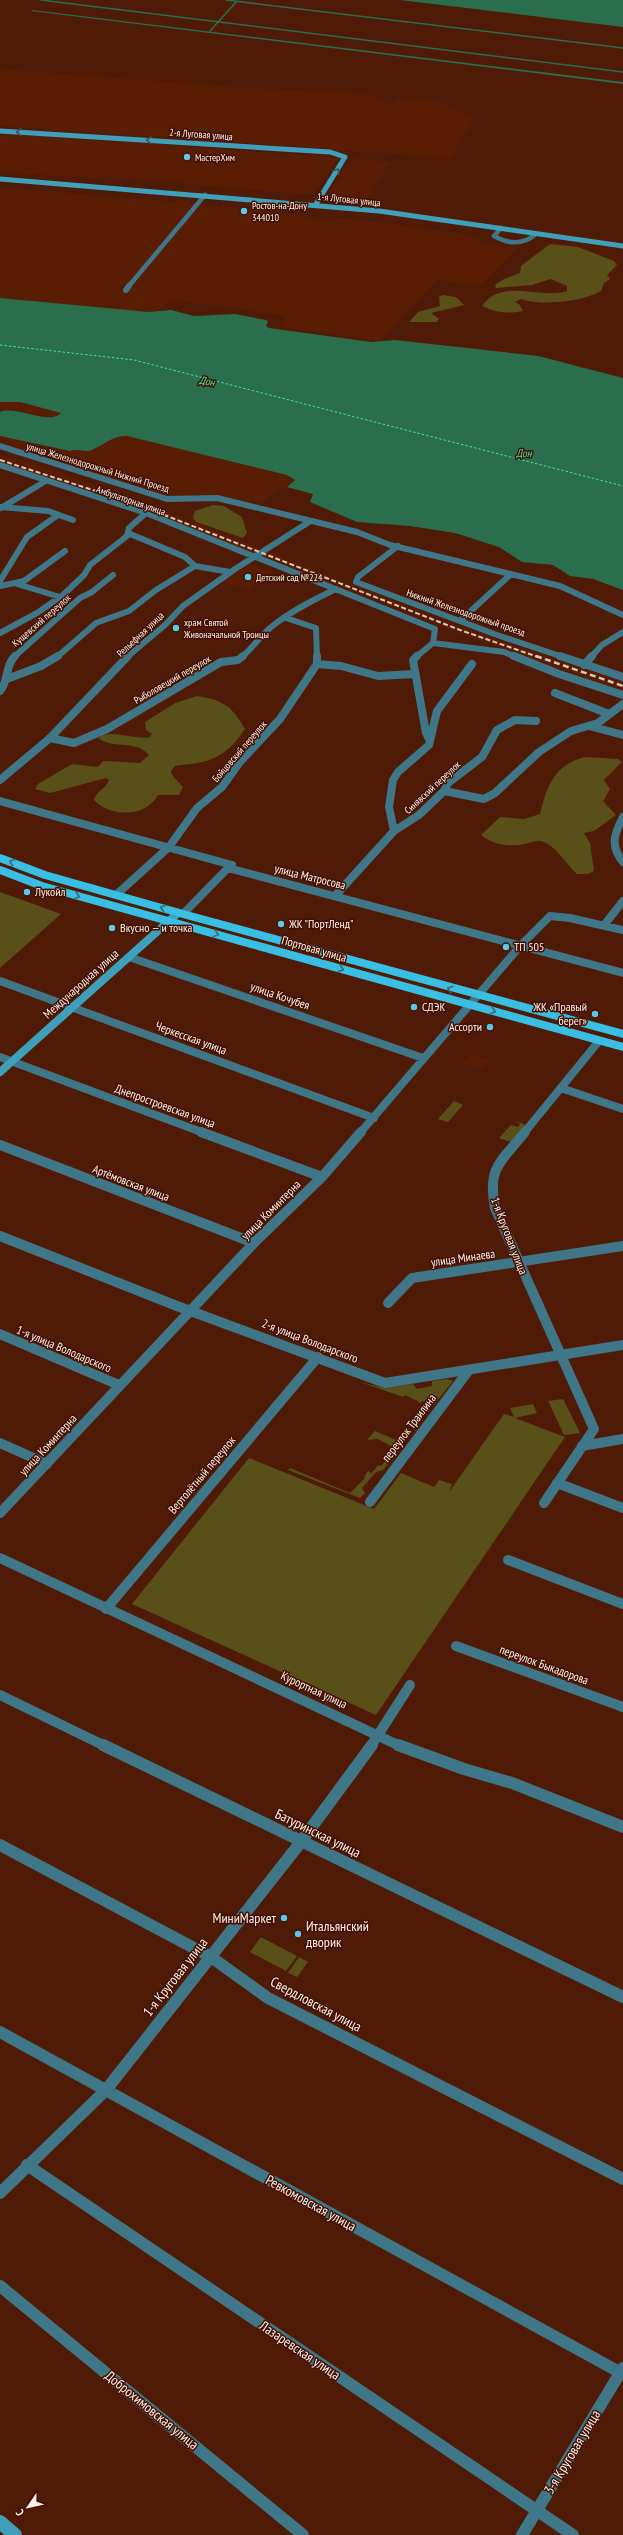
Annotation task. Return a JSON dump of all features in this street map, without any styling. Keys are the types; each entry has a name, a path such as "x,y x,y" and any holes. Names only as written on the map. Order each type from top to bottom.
{"main road":[{"name":"2-я Луговая улица","path":"0,131 330,152 343,156 345,158 316,204"},
{"name":"1-я Луговая улица","path":"0,179 316,204 501,228 623,246"},
{"name":"Портовая улица","path":"0,858 28,868 180,914 478,996 623,1034"},
{"path":"19,877 30,874 28,868"},
{"name":"Портовая улица","path":"0,870 170,922 623,1047"},
{"name":"Международная улица","path":"0,1072 129,957 180,914"},
{"path":"0,2522 15,2535"}],"street":[{"path":"126,290 205,195"},
{"path":"501,228 494,236 500,240 525,242 536,234"},
{"name":"улица Железнодорожный Нижний Проезд","path":"0,446 167,499 217,498 309,522 357,532 375,541 571,589 594,603 623,615"},
{"name":"Амбулаторная улица","path":"0,465 44,482 146,513 254,557 330,585 336,589 435,629 434,643"},
{"path":"1,508 44,482"},
{"path":"1,508 48,512 73,520"},
{"name":"Кущевский переулок","path":"0,632 60,597 87,572 90,565 128,533 135,522 146,513"},
{"path":"58,515 27,537 0,584 17,584 60,597"},
{"name":"Рельефная улица","path":"0,780 50,738 137,647 183,606 230,572 309,522"},
{"path":"128,533 185,557 195,566 230,572"},
{"name":"Нижний Железнодорожный проезд","path":"398,546 358,577 356,582 420,607 461,620 584,665 623,677"},
{"path":"17,584 65,551"},
{"path":"7,679 41,666 60,655 96,623 129,611 156,590 195,566"},
{"path":"461,620 511,574"},
{"name":"Кущевский переулок","path":"0,691 7,679 8,663 80,598 92,592 113,575"},
{"name":"Рыболовецкий переулок","path":"50,738 74,743 108,729 175,687 198,677 221,662 238,660 256,645 269,629 336,589"},
{"path":"286,618 316,628 317,664 341,666 378,676 414,674"},
{"path":"584,665 602,645 623,632"},
{"path":"430,741 425,735 423,711 415,687 413,660 421,651 434,643 504,652 559,674 623,695"},
{"name":"Бойцовский переулок","path":"116,895 169,847 197,808 222,787 256,744 280,719 317,664"},
{"name":"Синявский переулок","path":"394,831 389,807 393,780 398,772 429,745 437,711 472,664"},
{"path":"555,693 610,714"},
{"path":"444,791 484,799 495,792 539,752 571,731 586,725 598,723 623,704"},
{"name":"Синявский переулок","path":"335,896 394,831 419,815 444,791 448,783 482,757 497,730 515,720 536,721"},
{"path":"586,725 623,735"},
{"name":"улица Матросова","path":"0,801 232,865 228,868 623,973"},
{"path":"623,817 613,836 614,850 623,862"},
{"name":"Международная улица","path":"180,914 228,868"},
{"path":"623,901 605,924 623,930"},
{"name":"улица Коминтерна","path":"0,1513 48,1464 254,1243 322,1177 521,945 550,916 605,924"},
{"name":"улица Кочубея","path":"129,957 423,1058"},
{"name":"Черкесская улица","path":"0,981 374,1118"},
{"name":"1-я Круговая улица","path":"599,1041 494,1170 492,1192 495,1208 518,1262 601,1443"},
{"name":"Днепростроевская улица","path":"0,1057 322,1177"},
{"path":"561,1088 623,1110"},
{"name":"Артёмовская улица","path":"0,1145 254,1243"},
{"name":"2-я улица Володарского","path":"0,1236 385,1383 623,1345"},
{"name":"улица Минаева","path":"388,1303 412,1278 623,1246"},
{"name":"1-я улица Володарского","path":"0,1334 120,1385"},
{"name":"Вертолётный переулок","path":"106,1609 318,1357"},
{"name":"переулок Траилина","path":"370,1502 469,1370"},
{"path":"544,1503 594,1429"},
{"path":"582,1446 623,1438"},
{"path":"0,1443 48,1464"},
{"path":"557,1483 623,1508"},
{"name":"Курортная улица","path":"0,1558 106,1609 380,1734 400,1746 464,1769 512,1783 623,1827"},
{"path":"508,1560 623,1604"},
{"name":"переулок Быкадорова","path":"456,1646 623,1707"},
{"name":"1-я Круговая улица","path":"0,2193 26,2165 106,2090 301,1841 380,1734 410,1685"},
{"name":"Батуринская улица","path":"0,1695 623,1997"},
{"name":"Свердловская улица","path":"0,1845 210,1957 268,1998 623,2179"},
{"name":"Ревкомовская улица","path":"0,2032 622,2371"},
{"name":"Лазаревская улица","path":"26,2165 537,2509 573,2535"},
{"name":"Доброхимовская улица","path":"0,2286 303,2535"},
{"name":"3-я Круговая улица","path":"522,2535 622,2371"}],"shaded area":[{"path":"0,69 249,88 349,92 371,96 393,105 397,98 436,100 474,119 451,158 0,126"},
{"path":"0,133 339,158 313,195 183,184 183,182 133,179 134,178 106,176 103,179 0,172"},
{"path":"353,158 391,162 367,200 327,197"},
{"path":"0,187 173,202 176,200 190,201 188,203 273,211 270,213 315,218 328,222 340,217 470,235 471,237 480,239 477,242 518,248 480,286 437,280 380,341 279,327 286,316 171,300 154,313 0,298"},
{"path":"550,244 578,247 614,261 617,265 607,275 610,279 604,283 601,291 584,298 562,302 539,302 521,299 515,302 520,305 523,311 513,312 502,312 482,306 490,297 511,291 556,293 567,291 567,286 551,279 532,285 496,288 495,285 504,279 520,273 521,266"},
{"path":"443,295 456,297 464,305 431,313 439,319 437,322 409,322 418,312 440,306 439,297"},
{"path":"0,402 20,402 61,413 58,416 45,417 12,409 0,412"},
{"path":"0,436 70,451 77,449 91,451 118,436 127,436 287,475 295,480 253,508 217,498 167,499 0,446"},
{"path":"0,454 38,465 163,510 455,625 574,666 623,680 623,704 614,700 618,698 590,687 583,677 462,634 148,511 81,487 0,465"},
{"path":"213,505 224,506 242,517 247,533 243,538 196,522 193,518 195,511"},
{"name":"Детский сад №224","path":"247,564 276,573 249,591 220,582"},
{"path":"197,696 214,700 226,705 236,715 245,729 236,741 219,756 192,764 175,766 171,771 172,775 183,787 179,795 158,795 153,802 145,808 137,811 119,812 109,810 94,800 97,794 108,783 109,780 106,778 50,793 35,789 38,784 72,764 98,767 103,761 140,763 149,755 138,747 104,742 98,738 102,735 108,734 150,737 152,734 146,730 145,722 175,703"},
{"path":"585,757 618,759 622,762 604,780 610,789 603,801 616,815 594,831 584,833 590,843 594,871 588,874 577,874 551,846 540,841 519,845 507,845 496,843 481,835 500,817 524,819 540,814 549,786 559,771 566,765"},
{"path":"0,892 61,914 0,968"},
{"path":"471,1053 490,1060 481,1070 462,1063"},
{"path":"454,1101 463,1105 448,1122 438,1119"},
{"path":"514,1121 526,1125 511,1142 499,1138 511,1125 518,1127 520,1124"},
{"path":"447,1379 453,1381 434,1405 422,1401 421,1403 405,1395 403,1397 360,1382 384,1388 413,1384 417,1389 432,1386 432,1381"},
{"path":"563,1399 580,1433 564,1435 548,1401"},
{"path":"533,1404 537,1413 515,1418 565,1437 376,1715 132,1604 249,1458 374,1509 401,1473 434,1487 439,1480 452,1484 449,1492 504,1414 514,1417 510,1408"},
{"path":"375,1431 403,1443 383,1470 376,1472 362,1488 365,1493 360,1498 288,1470 290,1468 350,1493 365,1478 364,1477 368,1471 372,1473 378,1465 381,1466 396,1449 378,1439 367,1440"},
{"path":"261,1937 297,1956 286,1971 250,1952"},
{"path":"299,1957 308,1962 297,1977 288,1973"}],"water":[{"path":"400,0 623,0 623,27"},
{"path":"31,11 623,82 623,84"},
{"name":"Дон","path":"0,298 149,312 171,310 194,316 235,314 266,320 268,321 266,326 269,328 371,342 395,340 538,356 623,378 623,590 593,579 570,576 553,565 522,562 499,547 455,533 410,526 357,522 310,502 313,494 287,487 295,480 287,475 127,436 117,437 89,451 70,451 0,436 0,412 15,411 41,417 56,416 61,413 20,402 0,402"}],"waterway":[{"path":"41,0 218,22"},
{"path":"226,0 237,1"},
{"path":"218,22 237,1"},
{"path":"237,1 623,48"},
{"path":"210,31 218,22"},
{"path":"218,22 623,72"}],"ferry route":[{"path":"0,345 134,360 623,486"}],"railway":[{"path":"0,460 136,504 460,630 538,657"},
{"path":"536,656 623,686"}],"place":[{"name":"МастерХим","path":"187,157"},
{"name":"Ростов-на-Дону 344010","path":"244,211"},
{"name":"Детский сад №224","path":"248,577"},
{"name":"храм Святой Живоначальной Троицы","path":"176,628"},
{"name":"Лукойл","path":"27,892"},
{"name":"ЖК \"ПортЛенд\"","path":"281,924"},
{"name":"Вкусно — и точка","path":"112,928"},
{"name":"ТП 505","path":"506,947"},
{"name":"СДЭК","path":"414,1007"},
{"name":"ЖК «Правый берег»","path":"595,1014"},
{"name":"Ассорти","path":"490,1027"},
{"name":"МиниМаркет","path":"284,1918"},
{"name":"Итальянский дворик","path":"298,1934"}]}
